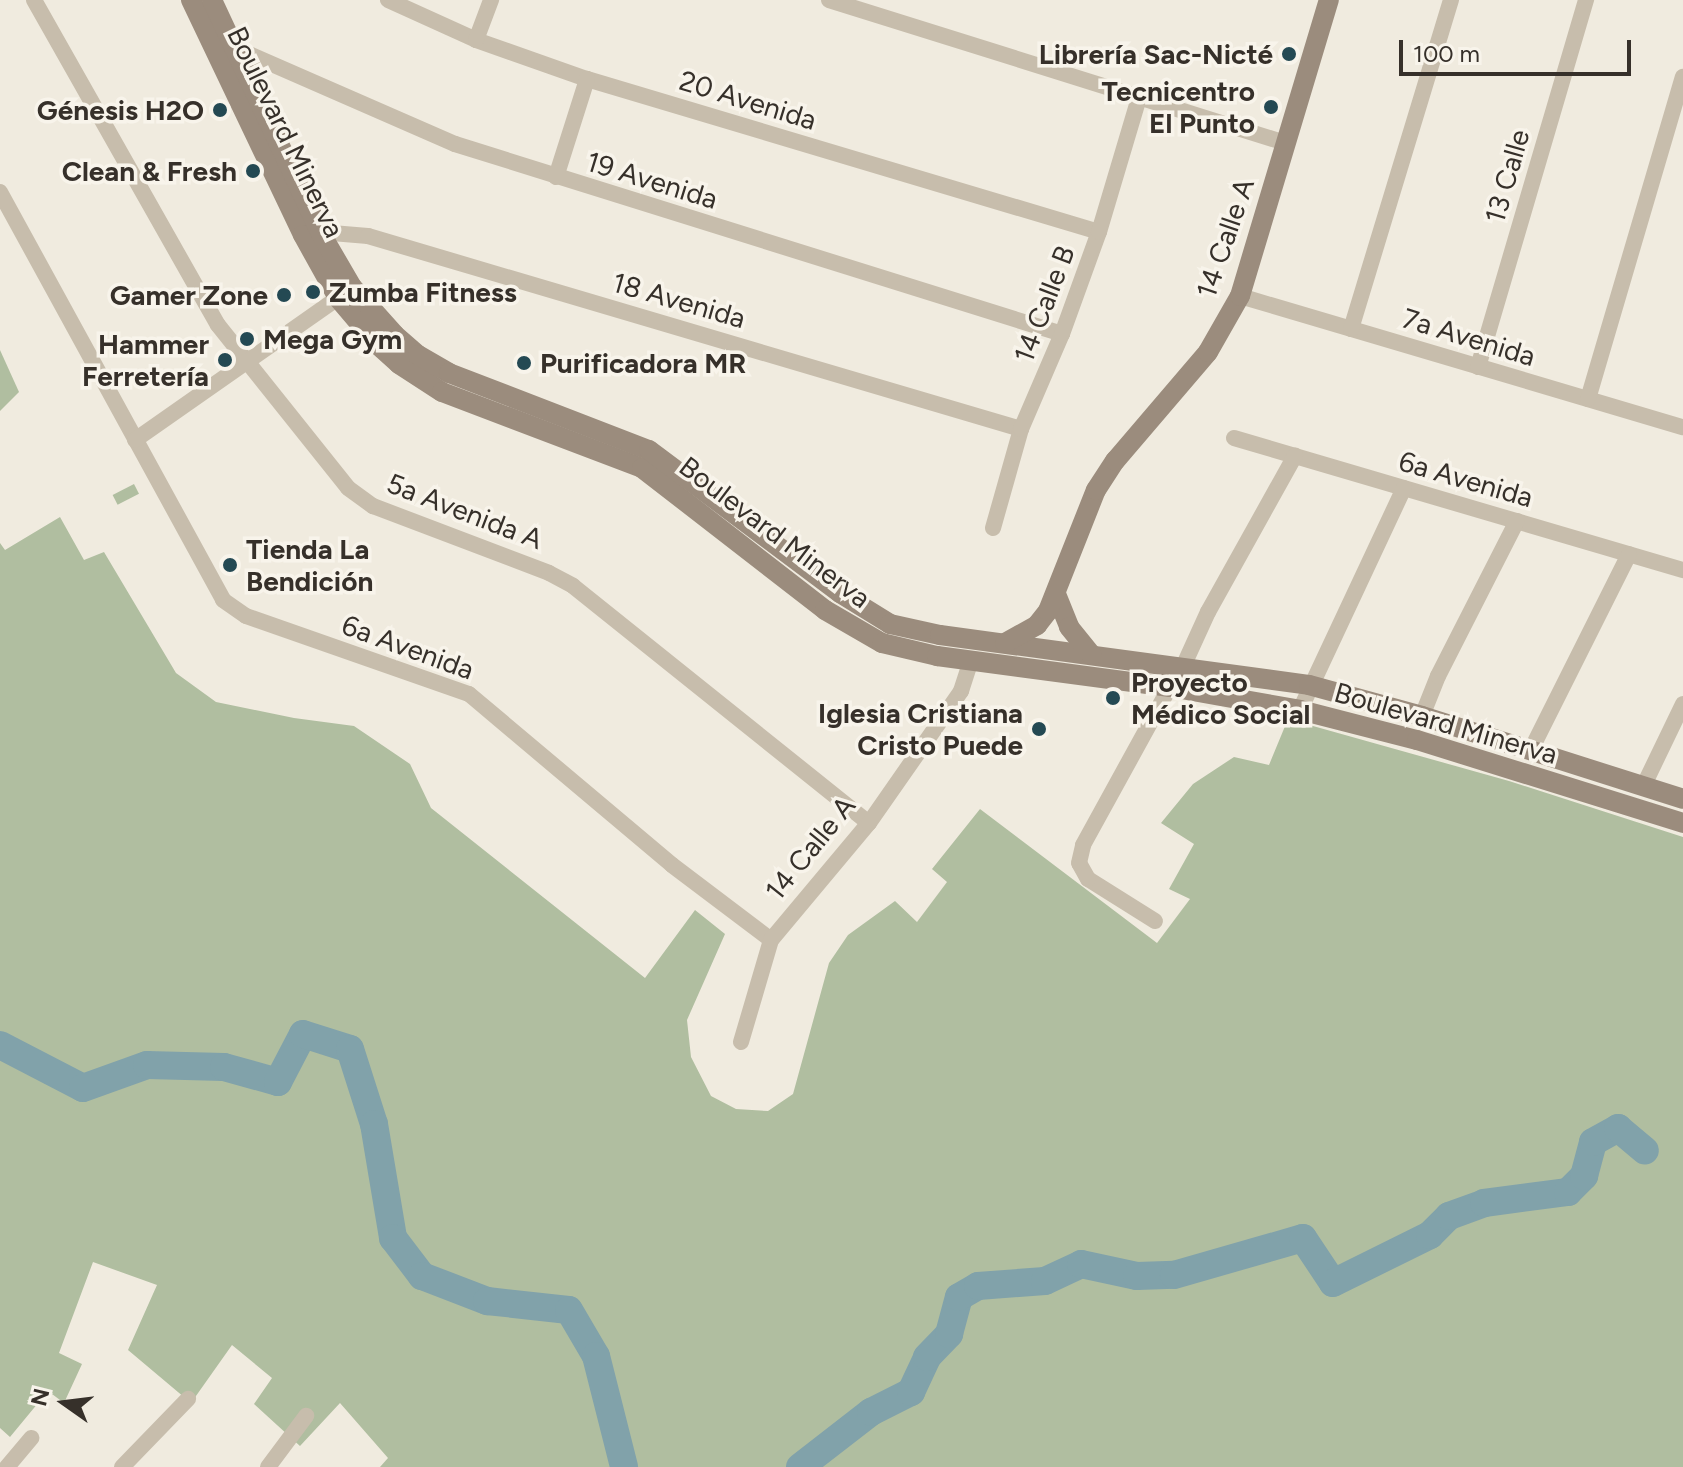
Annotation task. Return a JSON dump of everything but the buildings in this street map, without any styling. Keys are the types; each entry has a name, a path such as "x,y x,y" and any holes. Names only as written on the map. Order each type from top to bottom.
{"street":[{"name":"5a Avenida A","path":"34,0 218,325 245,363 348,488 373,506 549,573 573,586 869,823"},
{"name":"Boulevard Minerva","path":"191,0 303,235 399,364 442,392 642,468 825,610 882,643 906,651 1170,687 1300,710 1683,823"},
{"name":"Boulevard Minerva","path":"212,0 320,232 345,293 418,355 449,373 542,412 621,437 649,450 840,593 890,624 1182,669 1309,685 1422,716 1683,799"},
{"name":"20 Avenida","path":"388,0 476,40 587,79 1099,232"},
{"path":"476,40 491,0"},
{"path":"829,0 1285,143"},
{"name":"14 Calle A","path":"1005,643 1037,625 1056,594 1096,490 1115,461 1208,352 1240,296 1327,0"},
{"path":"1351,329 1451,0"},
{"name":"13 Calle","path":"1478,367 1586,0"},
{"name":"19 Avenida","path":"235,55 249,54 455,144 1062,334"},
{"path":"1588,399 1683,77"},
{"path":"556,177 587,79"},
{"name":"14 Calle B","path":"993,528 1021,429 1062,334 1099,232 1139,98"},
{"name":"6a Avenida","path":"0,192 223,600 246,616 469,694 672,865 771,940"},
{"name":"18 Avenida","path":"320,232 368,236 1021,429"},
{"path":"135,440 345,293"},
{"name":"7a Avenida","path":"1240,296 1683,427"},
{"name":"6a Avenida","path":"1234,438 1683,570"},
{"path":"1182,669 1208,612 1295,456"},
{"path":"1300,710 1309,685 1404,488"},
{"path":"1422,716 1438,676 1517,521"},
{"path":"1508,769 1529,750 1629,554"},
{"path":"1056,594 1069,627 1092,655"},
{"name":"14 Calle A","path":"741,1042 771,940 869,823 961,691 971,660"},
{"path":"1155,921 1088,879 1079,863 1083,845 1170,687 1190,682 1235,686 1252,678"},
{"path":"1643,787 1683,704"},
{"path":"1529,750 1532,776"},
{"path":"122,1467 188,1399"},
{"path":"268,1467 306,1416"},
{"path":"7,1467 31,1438"}],"green space":[{"path":"0,350 19,392 0,411"},
{"path":"134,484 139,494 118,505 113,495"},
{"path":"60,517 84,560 104,552 176,673 216,702 354,726 410,764 431,808 645,978 695,910 725,934 687,1020 691,1057 711,1096 736,1109 768,1111 793,1094 829,963 848,935 895,901 917,922 947,882 932,869 980,809 1157,943 1190,899 1169,889 1194,844 1161,823 1193,784 1234,757 1269,765 1288,719 1509,781 1683,837 1683,1467 380,1467 388,1458 340,1403 300,1446 254,1404 272,1378 232,1345 191,1403 128,1350 157,1285 93,1262 59,1353 82,1364 64,1403 48,1391 10,1437 0,1428 0,543 5,550"}],"waterway":[{"path":"0,1045 83,1088 147,1065 224,1067 278,1082 303,1034 350,1049 374,1124 393,1238 422,1276 487,1301 569,1310 596,1356 624,1467"},
{"path":"800,1467 871,1412 911,1392 927,1357 949,1334 959,1297 978,1286 1045,1281 1081,1264 1137,1276 1174,1275 1303,1238 1333,1283 1430,1235 1449,1216 1484,1203 1568,1192 1584,1176 1593,1142 1618,1128 1645,1151"}],"place":[{"name":"Librería Sac-Nicté","path":"1289,54"},
{"name":"Tecnicentro El Punto","path":"1271,107"},
{"name":"Génesis H2O","path":"220,110"},
{"name":"Clean & Fresh","path":"253,171"},
{"name":"Zumba Fitness","path":"313,292"},
{"name":"Gamer Zone","path":"284,295"},
{"name":"Mega Gym","path":"247,339"},
{"name":"Hammer Ferretería","path":"225,360"},
{"name":"Purificadora MR","path":"524,363"},
{"name":"Tienda La Bendición","path":"230,565"},
{"name":"Proyecto Médico Social","path":"1113,698"},
{"name":"Iglesia Cristiana Cristo Puede","path":"1039,729"}]}
